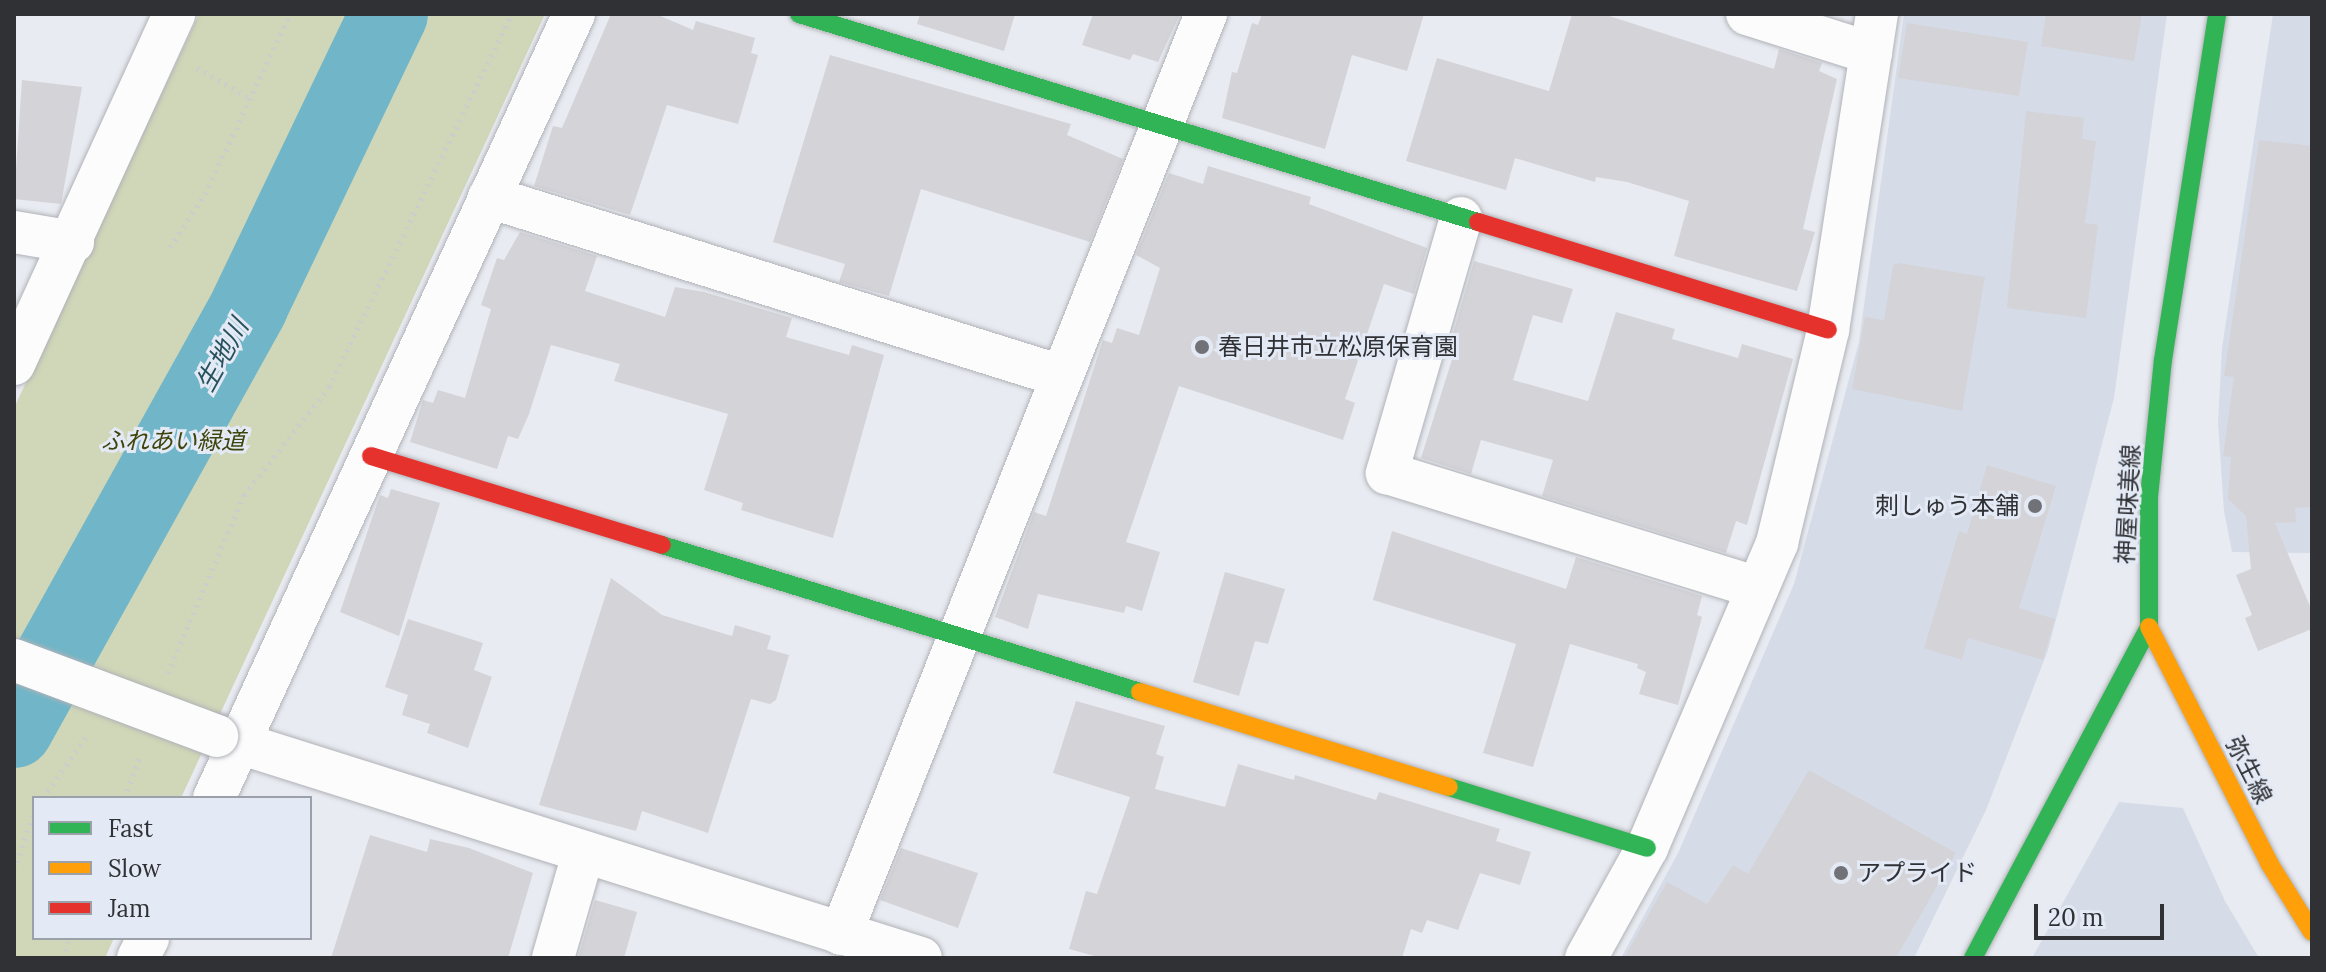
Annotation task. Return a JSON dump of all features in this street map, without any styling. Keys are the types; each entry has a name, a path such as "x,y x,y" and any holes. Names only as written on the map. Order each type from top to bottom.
{"street":[{"path":"214,796 228,740 371,456 574,14"},
{"path":"799,14 1828,330"},
{"path":"841,934 1206,14"},
{"path":"1586,958 1647,848 1777,543 1828,330 1874,34 1747,14"},
{"name":"神屋味美線","path":"1973,958 2149,627 2149,497 2163,360 2217,14"},
{"path":"14,364 73,242 166,30"},
{"path":"489,197 1061,376"},
{"path":"1461,218 1387,473 1758,588"},
{"path":"14,232 73,242"},
{"path":"371,456 1647,848"},
{"name":"弥生線","path":"2149,627 2269,863 2312,932"},
{"path":"14,660 228,740 921,958"},
{"path":"553,958 583,854"},
{"path":"138,958 147,940"}],"path":[{"path":"170,247 205,194 248,97 290,14"},
{"path":"166,679 244,495 329,387 512,14"},
{"path":"166,30 248,97"},
{"path":"44,796 92,728"},
{"path":"125,796 146,739"},
{"path":"14,870 32,819"}],"shaded area":[{"path":"1904,14 2167,14 2114,398 2048,650 1986,810 1914,958 1621,958 1679,851 1794,584 1859,342"},
{"path":"2273,14 2312,14 2312,553 2232,552 2224,511 2218,423 2222,348"},
{"path":"2119,802 2183,808 2225,901 2259,958 2032,958"}],"green space":[{"name":"ふれあい緑道","path":"199,14 545,14 182,796 32,796 32,940 113,940 105,958 14,958 14,408"}],"building":[{"path":"611,14 656,14 693,30 696,21 755,38 751,53 758,55 738,124 667,105 630,215 534,186 553,126 562,128"},
{"path":"920,14 1015,14 1004,51 917,24"},
{"path":"1093,14 1180,14 1158,62 1133,54 1130,60 1082,45"},
{"path":"1262,14 1424,14 1407,71 1352,55 1325,149 1222,118 1232,72 1237,73 1252,23 1258,25"},
{"path":"1572,14 1603,14 1774,69 1779,49 1822,63 1819,71 1837,79 1803,229 1815,232 1797,291 1674,256 1689,201 1627,182 1596,177 1595,182 1515,158 1506,190 1406,161 1437,58 1549,91"},
{"path":"2046,14 2142,14 2134,61 2041,46"},
{"path":"1907,23 2028,42 2019,96 1898,78"},
{"path":"830,55 1071,124 1067,135 1123,159 1090,242 921,189 889,296 839,282 845,264 773,242"},
{"path":"22,80 82,87 61,204 14,199"},
{"path":"2026,111 2084,118 2082,139 2096,141 2085,223 2098,225 2086,318 2007,308"},
{"path":"2259,140 2312,146 2312,507 2295,508 2296,522 2275,523 2312,611 2312,629 2258,651 2245,618 2252,615 2236,575 2251,569 2246,516 2228,499 2231,457 2223,456 2234,377 2224,376"},
{"path":"1208,166 1311,197 1309,204 1427,248 1414,294 1384,284 1345,399 1355,403 1343,440 1179,386 1126,542 1160,552 1142,611 1126,606 1124,613 1038,594 1028,629 995,617 1034,512 1046,516 1103,340 1112,343 1117,328 1139,335 1160,268 1136,255 1169,173 1203,184"},
{"path":"520,232 597,256 585,291 665,317 675,287 704,292 792,318 786,337 849,355 852,345 884,355 833,538 741,510 743,503 704,490 728,414 614,381 620,364 551,345 529,414 518,439 508,436 497,469 410,442 423,400 433,403 438,390 465,398 491,309 481,305 497,258 504,260"},
{"path":"1474,261 1573,289 1562,323 1533,315 1513,380 1588,401 1616,312 1675,329 1672,339 1738,358 1742,344 1793,359 1747,525 1736,521 1726,553 1542,496 1553,460 1481,440 1471,474 1421,458 1454,353 1448,351"},
{"path":"1899,263 1985,277 1962,411 1852,389 1865,317 1884,320 1893,265"},
{"path":"1987,465 2056,486 2019,608 2055,619 2043,660 1968,638 1962,660 1924,648 1959,531 1967,534"},
{"path":"391,489 440,503 399,636 340,612 380,495 388,498"},
{"path":"1392,531 1566,589 1576,557 1702,596 1697,615 1702,617 1678,705 1639,694 1646,672 1637,668 1638,664 1570,644 1533,767 1483,753 1516,644 1373,600"},
{"path":"1225,572 1285,589 1268,644 1255,641 1239,696 1193,682"},
{"path":"611,578 662,615 732,636 735,625 771,636 767,649 789,655 776,700 770,704 751,699 708,833 642,811 636,831 539,805"},
{"path":"408,619 483,643 474,670 492,677 468,748 427,733 430,724 402,715 408,695 385,687"},
{"path":"1076,701 1165,726 1156,754 1164,757 1155,789 1225,807 1238,764 1294,780 1295,775 1376,800 1379,792 1500,829 1496,841 1531,852 1520,885 1480,873 1458,930 1427,920 1422,933 1411,929 1402,958 1102,958 1069,949 1086,891 1097,894 1130,797 1053,773"},
{"path":"1809,770 1956,853 1896,958 1624,958 1667,882 1707,904 1733,865 1748,874"},
{"path":"370,835 427,852 430,839 469,848 533,873 508,958 331,958"},
{"path":"901,848 978,873 958,928 880,900"},
{"path":"595,900 637,912 624,958 578,958"}],"waterway":[{"name":"生地川","path":"14,729 249,306 389,14"}],"traffic: fast":[{"path":"799,14 1478,222"},
{"path":"1973,958 2149,627 2149,497 2163,360 2217,14"},
{"path":"662,545 1140,692"},
{"path":"1449,787 1647,848"}],"traffic: slow":[{"path":"2149,627 2269,863 2312,932"},
{"path":"1140,692 1449,787"}],"traffic: jam":[{"path":"1478,222 1828,330"},
{"path":"371,456 662,545"}],"place":[{"name":"春日井市立松原保育園","path":"1202,347"},
{"name":"刺しゅう本舗","path":"2035,506"},
{"name":"アプライド","path":"1841,873"}]}
